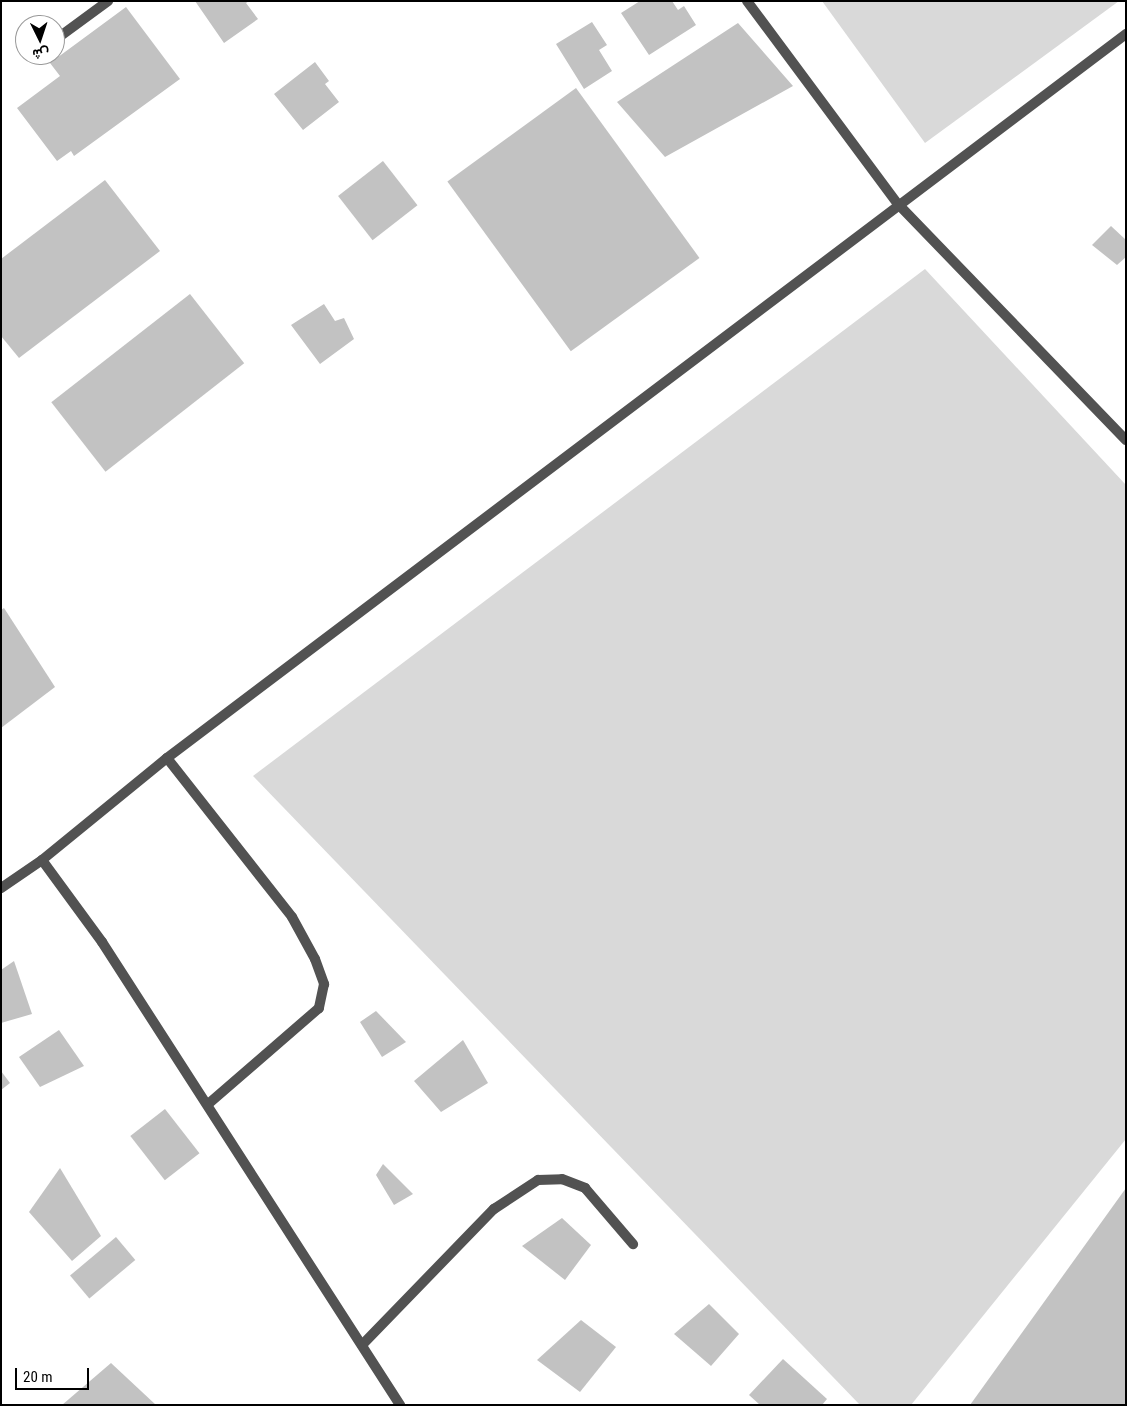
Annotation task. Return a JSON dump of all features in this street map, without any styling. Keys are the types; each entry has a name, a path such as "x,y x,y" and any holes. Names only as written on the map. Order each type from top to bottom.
{"street":[{"path":"65,33 108,1"},
{"path":"747,1 898,204 1126,440"},
{"path":"1,888 42,860 167,758 530,487 898,204 1126,34"},
{"path":"167,758 292,917 315,959 324,984 319,1008 208,1104"},
{"path":"42,860 102,942 400,1405"},
{"path":"362,1345 494,1209 538,1180 562,1179 585,1188 633,1244"}],"shaded area":[{"path":"822,1 1119,1 925,143"},
{"path":"925,269 1126,485 1126,1139 911,1405 860,1405 253,776"}],"building":[{"path":"195,1 249,1 246,3 258,19 224,43"},
{"path":"640,1 672,1 678,10 684,6 696,25 649,55 621,13"},
{"path":"126,7 180,79 74,156 71,151 57,161 17,108 60,76 52,65 65,65 65,52"},
{"path":"592,22 607,45 599,50 612,71 584,89 556,44"},
{"path":"738,23 793,86 665,157 617,102"},
{"path":"315,62 329,81 325,84 339,102 303,130 274,94"},
{"path":"576,88 699,258 571,351 447,181"},
{"path":"383,161 417,205 373,240 338,196"},
{"path":"105,180 160,251 19,358 1,336 1,259"},
{"path":"1111,226 1126,240 1126,257 1117,265 1092,245"},
{"path":"190,294 244,363 105,472 51,402"},
{"path":"324,304 335,321 344,318 354,339 320,364 291,325"},
{"path":"4,608 55,687 1,728 1,610"},
{"path":"14,961 32,1014 1,1023 1,970"},
{"path":"376,1011 406,1042 382,1057 360,1022"},
{"path":"59,1030 84,1066 40,1087 19,1057"},
{"path":"463,1040 488,1083 441,1112 414,1081"},
{"path":"1,1071 10,1083 1,1090"},
{"path":"165,1109 199,1153 165,1180 130,1136"},
{"path":"383,1164 413,1194 394,1205 376,1175"},
{"path":"60,1168 101,1236 72,1261 29,1212"},
{"path":"1126,1188 1126,1405 970,1405"},
{"path":"562,1218 591,1245 565,1280 522,1246"},
{"path":"116,1237 135,1260 89,1299 70,1276"},
{"path":"709,1304 739,1334 711,1366 674,1334"},
{"path":"581,1320 616,1347 580,1392 537,1360"},
{"path":"783,1359 827,1399 822,1405 760,1405 749,1395"},
{"path":"111,1363 156,1405 62,1405"}]}
